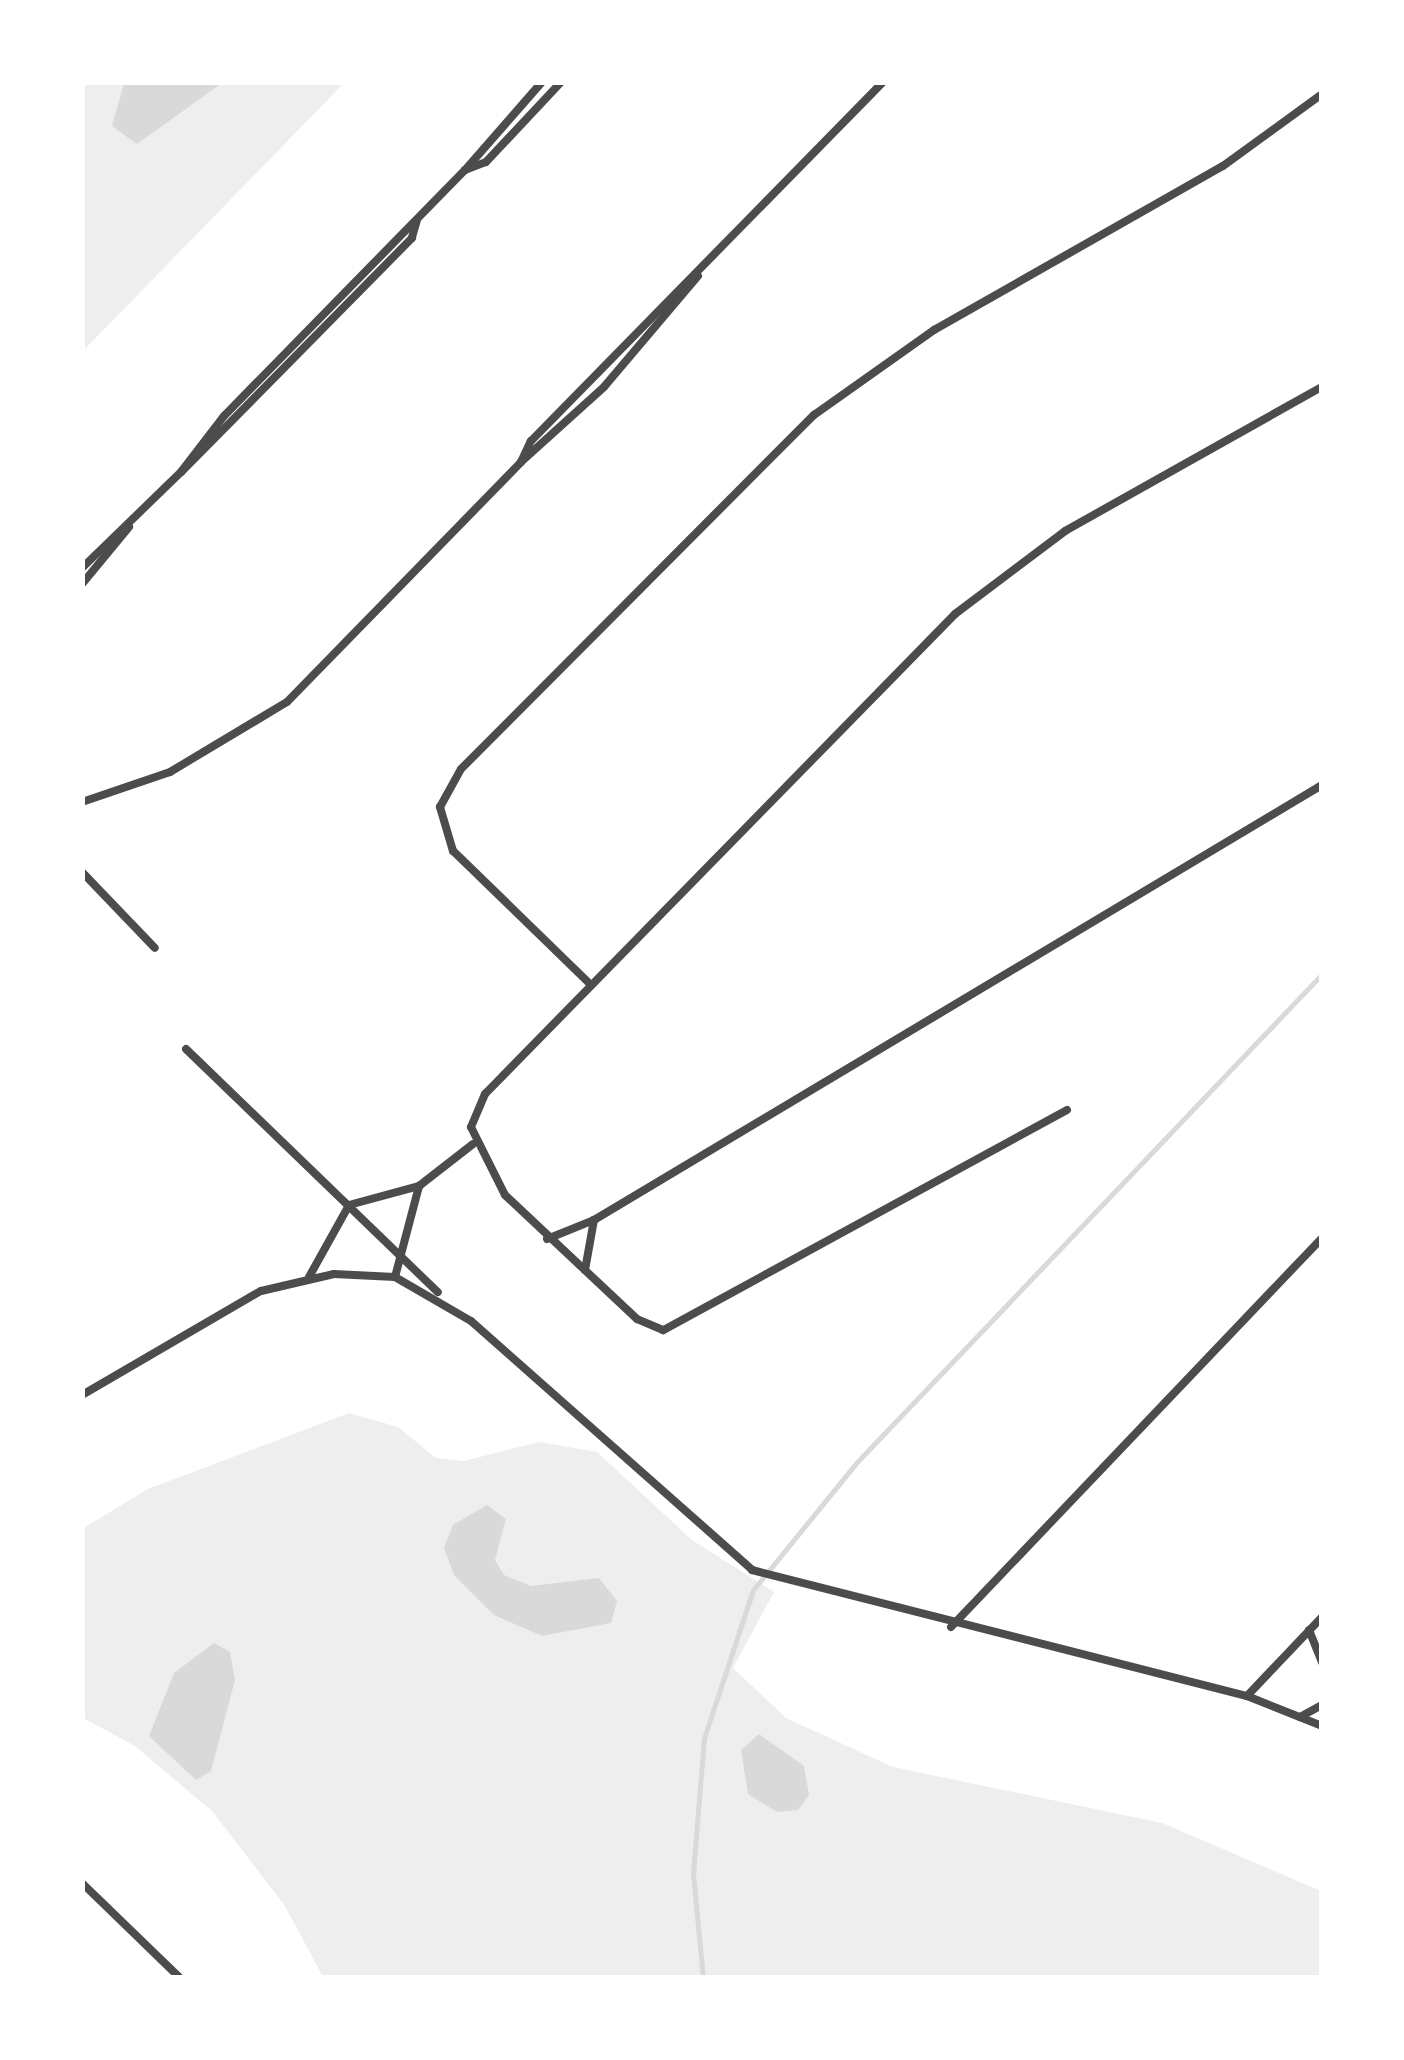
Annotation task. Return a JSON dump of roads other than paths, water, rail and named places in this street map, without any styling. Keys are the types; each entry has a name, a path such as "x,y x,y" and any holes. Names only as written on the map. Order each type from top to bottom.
{"street":[{"path":"181,472 266,373 465,170 542,82"},
{"path":"465,170 486,162 561,82"},
{"path":"521,462 594,377 698,276 883,82"},
{"path":"590,984 452,851 440,807 461,770 814,415 934,330 1209,174 1322,94"},
{"path":"82,568 276,381 412,238 417,220"},
{"path":"82,802 170,772 287,702 521,462 604,386 698,276"},
{"path":"266,373 276,381"},
{"path":"594,377 604,386"},
{"path":"1067,1110 669,1329 637,1320 548,1239 486,1172 473,1144 485,1094 954,614 1066,531 1322,387"},
{"path":"82,584 129,526"},
{"path":"548,1239 594,1220 1322,784"},
{"path":"82,872 155,948"},
{"path":"186,1049 350,1205 402,1249 441,1296 752,1570 781,1583 951,1627 1247,1696 1322,1726"},
{"path":"309,1276 350,1205 419,1186 473,1144"},
{"path":"394,1276 419,1186"},
{"path":"585,1270 594,1220"},
{"path":"951,1627 1321,1240"},
{"path":"82,1395 244,1300 309,1276 394,1276 441,1296"},
{"path":"1247,1696 1322,1616"},
{"path":"1309,1630 1322,1663"},
{"path":"1300,1717 1322,1704"},
{"path":"82,1883 180,1978"}],"waterway":[{"path":"703,1978 693,1874 704,1738 753,1590 858,1461 1322,974"}]}
